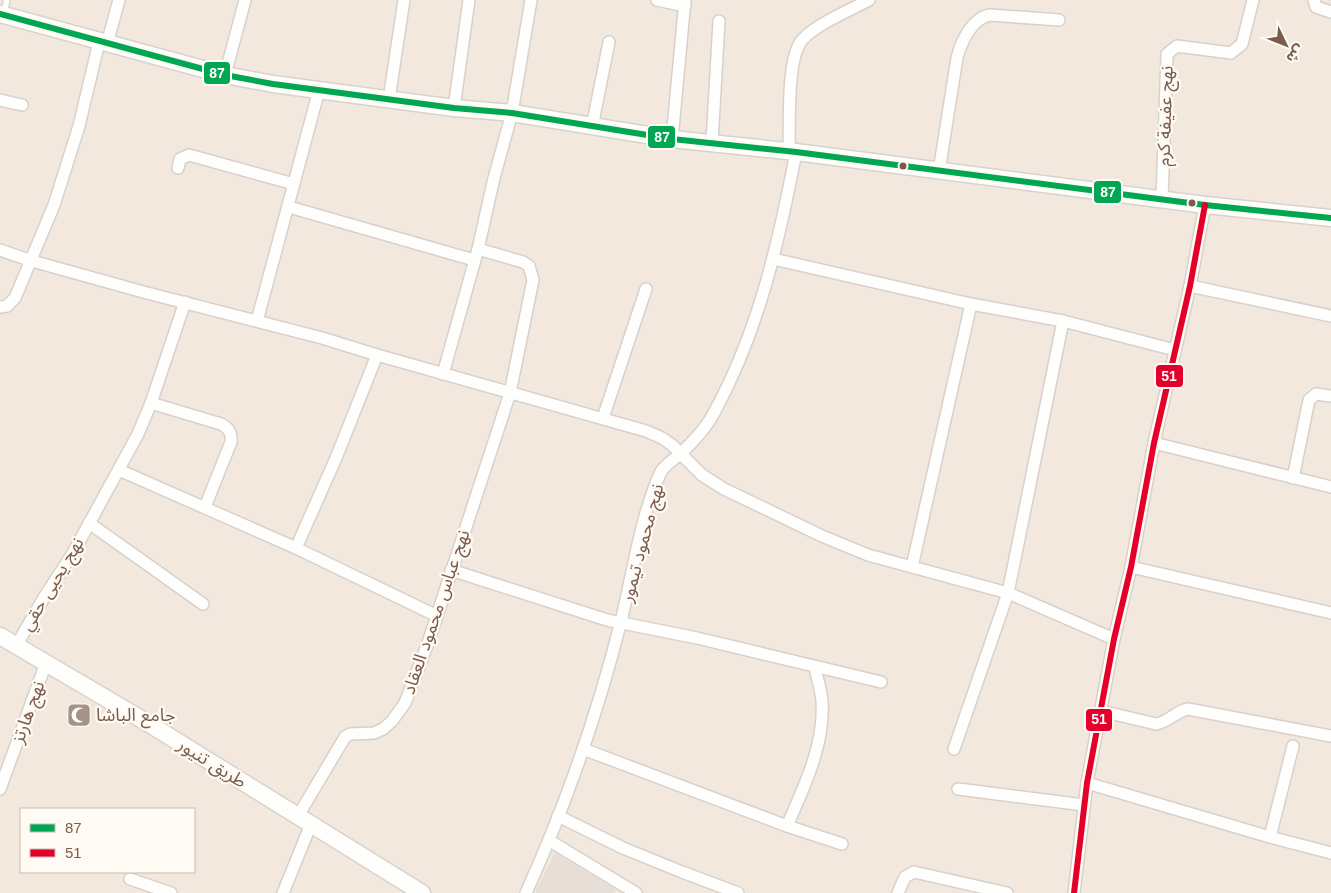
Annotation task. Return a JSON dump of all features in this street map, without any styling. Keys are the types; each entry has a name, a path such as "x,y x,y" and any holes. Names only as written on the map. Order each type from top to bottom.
{"main road":[{"path":"3,10 103,43 225,75 318,90 454,108 512,113 672,139 712,142 1205,205 1331,218"},
{"name":"طريق تنيور","path":"0,636 115,703 422,893"}],"street":[{"path":"0,307 7,306 15,298 54,205 68,164 103,43 119,0"},
{"path":"225,75 245,0"},
{"path":"389,99 404,0"},
{"path":"454,108 469,0"},
{"path":"443,374 512,113 531,0"},
{"path":"657,0 685,3 672,139"},
{"name":"نهج محمود تيمور","path":"526,893 550,841 583,749 621,622 650,500 662,470 699,434 714,413 734,372 754,322 773,259 784,213 792,152 791,82 795,54 802,39 816,28 869,0"},
{"name":"نهج عفيفة كرم","path":"1162,199 1167,54 1178,46 1231,53 1242,44 1253,0"},
{"path":"1314,0 1316,7 1331,12"},
{"path":"939,171 957,58 970,30 985,16 990,15 1059,20"},
{"path":"712,142 719,21"},
{"path":"592,127 609,42"},
{"path":"257,321 289,207 318,90"},
{"path":"0,100 22,105"},
{"path":"178,168 180,159 190,155 294,184"},
{"path":"1074,893 1084,805 1114,639 1131,567 1154,443 1190,286 1205,205"},
{"name":"نهج عباس محمود العقاد","path":"289,207 476,254 523,262 529,266 532,273 532,292 510,393 428,643 405,702 392,721 383,729 374,733 350,734 345,737 305,820"},
{"path":"0,250 32,261 322,338 646,431 672,445 702,475 724,489 822,536 868,555 1008,593 1114,639"},
{"path":"773,259 971,304 1063,321 1176,350"},
{"path":"1190,286 1331,316"},
{"path":"603,418 646,289"},
{"name":"نهج يحيى حقي","path":"16,646 45,596 65,567 138,434 151,403 185,302"},
{"path":"912,567 971,304"},
{"path":"954,750 1008,593 1063,321"},
{"path":"296,548 336,458 377,355"},
{"path":"1293,478 1309,400 1316,394 1331,396"},
{"path":"151,403 221,424 230,431 232,436 231,442 205,507"},
{"path":"1154,443 1331,487"},
{"path":"119,470 296,548 437,616"},
{"path":"89,523 203,604"},
{"path":"1131,567 1331,612"},
{"path":"451,570 590,616 697,638 881,682"},
{"name":"نهج هارتز","path":"0,789 4,770 46,663"},
{"path":"787,826 820,741 822,699 815,667"},
{"path":"1101,711 1156,724 1164,722 1182,710 1188,709 1331,736"},
{"path":"1270,837 1293,746"},
{"path":"583,749 787,826 842,844"},
{"path":"1088,783 1270,837 1331,853"},
{"path":"958,789 1084,805"},
{"path":"558,816 623,848 738,893"},
{"path":"283,893 305,820"},
{"path":"550,841 636,893"},
{"path":"898,893 905,877 914,872 1007,893"},
{"path":"130,879 171,893"}],"shaded area":[{"path":"0,0 1331,0 1331,893 0,893"}],"building":[{"path":"555,853 615,889 614,893 535,893"}],"transit line":[{"name":"87","path":"0,14 225,75 273,84 454,108 512,113 672,139 796,152 1205,205 1331,218"},
{"name":"51","path":"1074,893 1087,783 1114,639 1131,567 1154,443 1190,286 1205,205"}],"place":[{"name":"جامع الباشا","path":"79,715"}]}
